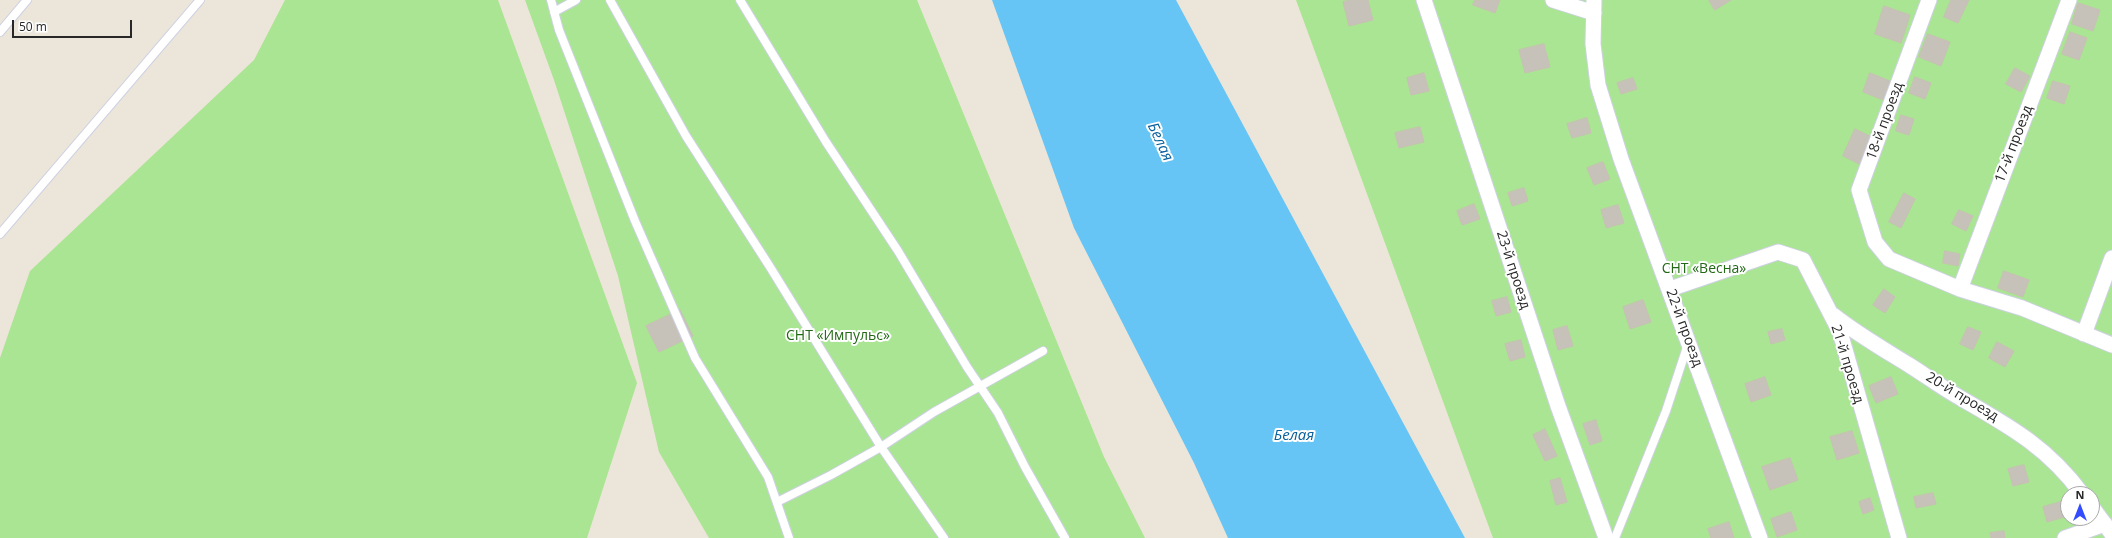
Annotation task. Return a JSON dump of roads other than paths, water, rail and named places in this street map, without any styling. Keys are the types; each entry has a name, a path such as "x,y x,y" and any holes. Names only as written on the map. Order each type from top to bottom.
{"street":[{"name":"23-й проезд","path":"1424,0 1556,398 1606,538"},
{"path":"1553,0 1594,7"},
{"name":"18-й проезд","path":"1929,0 1859,190 1875,242 1890,259 1960,288"},
{"name":"17-й проезд","path":"1960,288 2069,0"},
{"name":"22-й проезд","path":"1594,7 1593,44 1598,85 1621,159 1670,289 1760,538"},
{"name":"21-й проезд","path":"1670,289 1778,252 1803,260 1840,332 1899,538"},
{"path":"2084,334 2112,258"},
{"path":"1960,288 2022,308 2112,345"},
{"name":"20-й проезд","path":"1830,313 1871,342 1956,396 2007,424 2035,444 2076,486"},
{"path":"2065,538 2108,529 2100,518"}],"lane":[{"path":"0,32 28,0"},
{"path":"0,234 200,0"},
{"path":"551,0 562,37 632,214 694,358 768,477 790,537"},
{"path":"554,12 576,0"},
{"path":"610,0 686,136 770,267 881,446 944,538"},
{"path":"740,0 826,142 898,251 980,387 998,413 1025,467 1065,538"},
{"path":"1615,538 1666,411 1689,342"},
{"path":"777,502 831,475 881,446 934,412 1043,351"}],"water":[{"name":"Белая","path":"992,0 1176,0 1465,538 1228,538 1194,463 1074,228"}],"park label":[{"name":"СНТ «Весна»","path":"1704,269"},
{"name":"СНТ «Импульс»","path":"838,336"}]}
